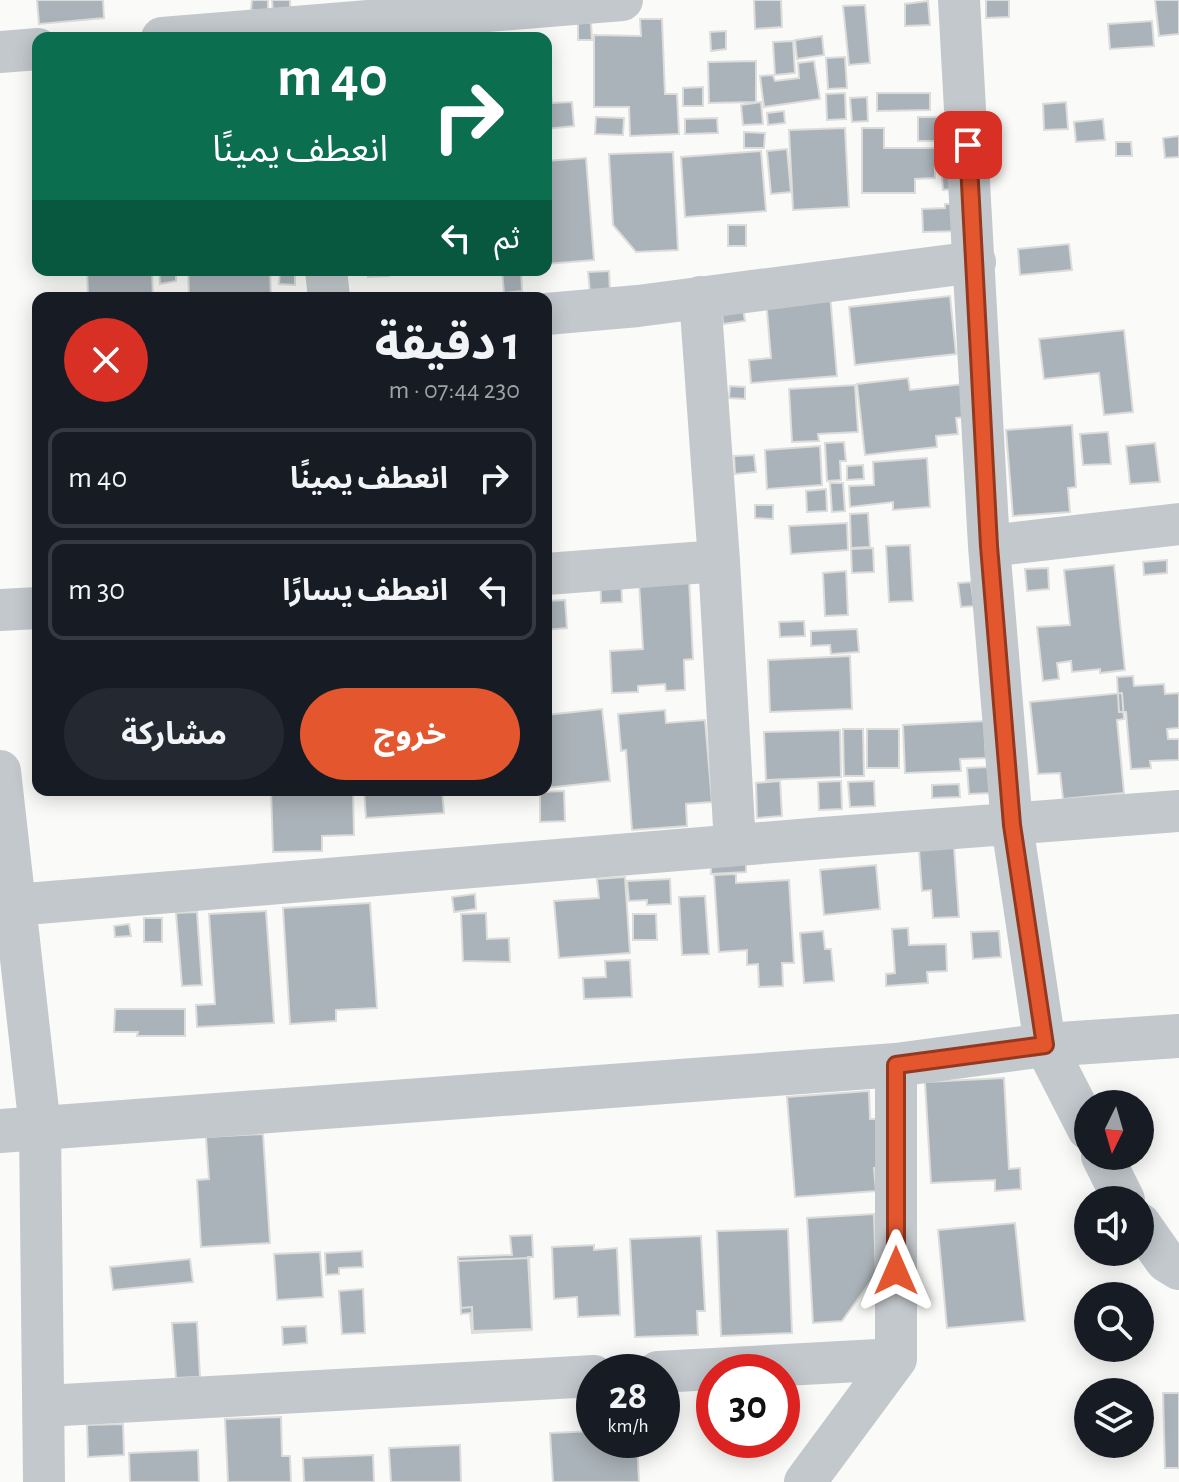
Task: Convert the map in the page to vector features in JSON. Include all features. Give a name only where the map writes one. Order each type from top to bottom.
[{"type":"street","points":[[303,32],[622,0]]},
{"type":"street","points":[[959,0],[989,546],[1012,825],[1045,1045],[1074,1102]]},
{"type":"street","points":[[0,52],[32,49]]},
{"type":"street","points":[[552,313],[638,306],[975,262]]},
{"type":"street","points":[[700,297],[735,845]]},
{"type":"street","points":[[989,546],[1179,524]]},
{"type":"street","points":[[552,574],[719,561]]},
{"type":"street","points":[[0,610],[32,608]]},
{"type":"street","points":[[0,771],[14,905],[20,1130],[44,1406],[44,1482]]},
{"type":"street","points":[[14,905],[1179,811]]},
{"type":"street","points":[[20,1130],[896,1065],[1045,1045],[1179,1036]]},
{"type":"street","points":[[805,1482],[896,1359],[896,1065]]},
{"type":"street","points":[[1154,1244],[1166,1261],[1179,1269]]},
{"type":"street","points":[[680,1371],[896,1359]]},
{"type":"street","points":[[44,1406],[576,1377]]},
{"type":"building","points":[[37,0],[103,0],[104,18],[39,24]]},
{"type":"building","points":[[252,0],[268,0],[268,11],[251,10]]},
{"type":"building","points":[[272,0],[290,0],[290,9],[273,11]]},
{"type":"building","points":[[754,0],[781,0],[782,27],[755,29]]},
{"type":"building","points":[[986,0],[1009,0],[1009,17],[986,18]]},
{"type":"building","points":[[1155,0],[1179,0],[1179,34],[1159,36]]},
{"type":"building","points":[[928,1],[930,25],[905,26],[905,4]]},
{"type":"building","points":[[865,5],[870,63],[849,65],[843,6]]},
{"type":"building","points":[[640,19],[662,19],[665,94],[677,94],[679,134],[630,136],[629,107],[594,107],[594,35],[641,36]]},
{"type":"building","points":[[1152,21],[1154,46],[1110,49],[1108,24]]},
{"type":"building","points":[[578,23],[591,23],[592,40],[578,40]]},
{"type":"building","points":[[726,31],[726,49],[711,51],[710,32]]},
{"type":"building","points":[[822,36],[824,55],[797,59],[795,40]]},
{"type":"building","points":[[793,41],[795,73],[775,75],[773,42]]},
{"type":"building","points":[[845,57],[847,88],[828,89],[826,58]]},
{"type":"building","points":[[756,61],[756,102],[709,103],[708,62]]},
{"type":"building","points":[[814,61],[820,99],[764,107],[760,76],[773,75],[775,81],[799,78],[798,63]]},
{"type":"building","points":[[703,87],[703,106],[683,106],[683,88]]},
{"type":"building","points":[[845,93],[846,119],[827,120],[826,94]]},
{"type":"building","points":[[877,93],[930,93],[930,110],[877,111]]},
{"type":"building","points":[[867,97],[868,121],[852,122],[850,98]]},
{"type":"building","points":[[572,102],[574,126],[552,128],[552,103]]},
{"type":"building","points":[[761,102],[763,124],[743,125],[741,105]]},
{"type":"building","points":[[1066,102],[1068,129],[1044,130],[1043,104]]},
{"type":"building","points":[[784,111],[785,123],[768,125],[767,113]]},
{"type":"building","points":[[596,117],[624,118],[623,135],[595,134]]},
{"type":"building","points":[[918,117],[953,117],[952,141],[918,141]]},
{"type":"building","points":[[717,118],[718,133],[685,134],[685,119]]},
{"type":"building","points":[[1103,119],[1105,140],[1076,142],[1074,122]]},
{"type":"building","points":[[845,128],[849,207],[793,210],[789,130]]},
{"type":"building","points":[[862,128],[884,128],[884,148],[935,148],[935,178],[915,179],[915,193],[862,193]]},
{"type":"building","points":[[744,132],[765,133],[764,148],[744,148]]},
{"type":"building","points":[[1179,136],[1179,157],[1165,158],[1163,138]]},
{"type":"building","points":[[1116,142],[1131,142],[1132,156],[1116,156]]},
{"type":"building","points":[[787,149],[791,192],[771,194],[767,151]]},
{"type":"building","points":[[761,151],[766,211],[685,217],[681,157]]},
{"type":"building","points":[[673,152],[678,250],[636,252],[613,225],[609,154]]},
{"type":"building","points":[[586,158],[594,260],[552,264],[552,161]]},
{"type":"building","points":[[960,165],[962,188],[943,190],[941,166]]},
{"type":"building","points":[[945,204],[964,204],[965,231],[923,232],[922,209],[945,208]]},
{"type":"building","points":[[728,225],[746,225],[746,246],[728,246]]},
{"type":"building","points":[[1069,244],[1072,270],[1020,275],[1018,249]]},
{"type":"building","points":[[609,271],[610,291],[590,292],[588,272]]},
{"type":"building","points":[[87,276],[152,276],[153,292],[88,292]]},
{"type":"building","points":[[159,276],[176,276],[176,281],[160,284]]},
{"type":"building","points":[[188,276],[270,276],[271,292],[189,292]]},
{"type":"building","points":[[280,276],[295,276],[295,285],[279,284]]},
{"type":"building","points":[[503,276],[521,276],[522,291],[504,292]]},
{"type":"building","points":[[830,294],[837,376],[751,383],[749,360],[771,358],[766,299]]},
{"type":"building","points":[[950,296],[956,354],[855,365],[849,307]]},
{"type":"building","points":[[742,302],[745,321],[723,324],[721,303]]},
{"type":"building","points":[[1124,330],[1133,412],[1104,415],[1099,373],[1044,379],[1039,339]]},
{"type":"building","points":[[908,378],[910,390],[964,384],[968,417],[956,418],[958,434],[936,436],[937,447],[865,455],[857,384]]},
{"type":"building","points":[[855,385],[858,432],[818,434],[819,441],[792,442],[789,389]]},
{"type":"building","points":[[730,386],[745,387],[745,399],[729,398]]},
{"type":"building","points":[[1072,425],[1076,487],[1068,488],[1070,512],[1013,516],[1006,430]]},
{"type":"building","points":[[1108,432],[1111,464],[1083,465],[1080,434]]},
{"type":"building","points":[[844,442],[846,461],[840,461],[841,480],[827,481],[825,443]]},
{"type":"building","points":[[1155,443],[1160,482],[1130,484],[1126,446]]},
{"type":"building","points":[[820,446],[822,485],[767,489],[765,450]]},
{"type":"building","points":[[754,455],[756,472],[735,474],[734,456]]},
{"type":"building","points":[[927,458],[930,507],[893,510],[893,502],[850,507],[849,486],[874,485],[873,462]]},
{"type":"building","points":[[863,465],[864,479],[847,480],[847,466]]},
{"type":"building","points":[[830,483],[843,483],[845,511],[832,512]]},
{"type":"building","points":[[826,489],[827,511],[807,512],[806,491]]},
{"type":"building","points":[[755,505],[773,505],[773,519],[755,518]]},
{"type":"building","points":[[868,513],[870,547],[851,548],[850,514]]},
{"type":"building","points":[[847,523],[848,550],[791,554],[789,526]]},
{"type":"building","points":[[910,545],[913,601],[889,602],[886,546]]},
{"type":"building","points":[[873,548],[874,572],[852,573],[851,549]]},
{"type":"building","points":[[1167,560],[1167,573],[1144,575],[1143,562]]},
{"type":"building","points":[[1114,565],[1125,670],[1072,672],[1071,661],[1057,663],[1059,679],[1043,681],[1037,627],[1070,625],[1064,570]]},
{"type":"building","points":[[1048,568],[1049,589],[1027,591],[1025,569]]},
{"type":"building","points":[[621,570],[622,602],[601,603],[600,571]]},
{"type":"building","points":[[846,571],[848,615],[825,616],[823,573]]},
{"type":"building","points":[[689,579],[693,659],[684,660],[685,690],[666,691],[665,684],[638,686],[638,692],[612,693],[610,651],[643,649],[639,582]]},
{"type":"building","points":[[971,582],[974,606],[961,607],[958,583]]},
{"type":"building","points":[[565,600],[567,628],[552,629],[552,601]]},
{"type":"building","points":[[804,621],[805,636],[780,637],[779,622]]},
{"type":"building","points":[[857,629],[859,652],[831,654],[830,645],[811,646],[811,631]]},
{"type":"building","points":[[850,656],[852,709],[770,712],[768,660]]},
{"type":"building","points":[[1133,676],[1134,686],[1164,684],[1165,694],[1179,693],[1179,728],[1167,729],[1168,739],[1179,739],[1179,760],[1150,761],[1151,768],[1131,769],[1126,712],[1119,712],[1117,677]]},
{"type":"building","points":[[1122,693],[1124,719],[1117,720],[1124,793],[1063,799],[1060,773],[1038,774],[1030,702]]},
{"type":"building","points":[[602,709],[610,781],[552,787],[552,714]]},
{"type":"building","points":[[665,710],[666,723],[705,720],[712,802],[686,804],[687,826],[632,830],[626,750],[621,751],[618,714]]},
{"type":"building","points":[[984,721],[986,758],[960,759],[961,771],[905,773],[903,725]]},
{"type":"building","points":[[843,729],[863,729],[864,776],[844,776]]},
{"type":"building","points":[[867,729],[899,729],[899,768],[867,768]]},
{"type":"building","points":[[840,730],[841,777],[766,780],[764,732]]},
{"type":"building","points":[[991,767],[992,793],[969,794],[967,768]]},
{"type":"building","points":[[780,781],[782,816],[757,818],[756,783]]},
{"type":"building","points":[[841,781],[842,809],[819,810],[818,782]]},
{"type":"building","points":[[874,781],[875,806],[850,807],[848,782]]},
{"type":"building","points":[[959,784],[960,797],[932,798],[932,785]]},
{"type":"building","points":[[564,791],[565,821],[540,822],[540,796],[552,796],[552,792]]},
{"type":"building","points":[[271,796],[353,796],[354,835],[322,836],[322,851],[273,852]]},
{"type":"building","points":[[364,796],[443,796],[444,813],[366,818]]},
{"type":"building","points":[[954,847],[959,917],[933,918],[931,890],[922,891],[919,850]]},
{"type":"building","points":[[746,859],[746,872],[711,874],[711,860]]},
{"type":"building","points":[[876,865],[880,909],[824,915],[820,870]]},
{"type":"building","points":[[736,874],[736,883],[789,880],[794,963],[782,963],[783,986],[759,987],[758,964],[747,965],[747,950],[719,952],[714,875]]},
{"type":"building","points":[[625,877],[630,953],[559,958],[554,901],[599,898],[597,879]]},
{"type":"building","points":[[670,879],[671,904],[647,905],[647,900],[629,901],[627,881]]},
{"type":"building","points":[[475,894],[476,909],[454,912],[452,897]]},
{"type":"building","points":[[705,896],[709,954],[682,955],[679,897]]},
{"type":"building","points":[[370,903],[377,1008],[336,1010],[336,1021],[290,1024],[283,908]]},
{"type":"building","points":[[266,911],[274,1023],[197,1027],[196,1005],[215,1004],[209,914]]},
{"type":"building","points":[[197,912],[202,985],[182,986],[176,913]]},
{"type":"building","points":[[486,913],[487,939],[509,938],[510,962],[463,961],[461,914]]},
{"type":"building","points":[[633,914],[656,914],[657,940],[633,940]]},
{"type":"building","points":[[144,918],[162,918],[162,942],[144,942]]},
{"type":"building","points":[[129,924],[131,936],[115,937],[114,926]]},
{"type":"building","points":[[908,928],[909,945],[946,944],[947,971],[927,972],[928,983],[886,986],[886,974],[895,973],[892,929]]},
{"type":"building","points":[[823,931],[825,949],[831,949],[834,981],[804,983],[800,933]]},
{"type":"building","points":[[999,931],[1001,957],[973,959],[971,932]]},
{"type":"building","points":[[630,960],[632,997],[584,999],[583,978],[606,977],[605,961]]},
{"type":"building","points":[[115,1009],[185,1009],[185,1036],[137,1036],[138,1032],[114,1032]]},
{"type":"building","points":[[1004,1078],[1009,1169],[1020,1168],[1021,1189],[995,1191],[995,1180],[931,1183],[925,1082]]},
{"type":"building","points":[[869,1091],[870,1119],[877,1119],[881,1168],[874,1168],[876,1191],[795,1197],[787,1097]]},
{"type":"building","points":[[263,1134],[270,1243],[201,1247],[197,1180],[209,1179],[206,1137]]},
{"type":"building","points":[[874,1214],[876,1274],[842,1321],[813,1323],[807,1218]]},
{"type":"building","points":[[1015,1223],[1025,1321],[947,1328],[938,1230]]},
{"type":"building","points":[[788,1229],[792,1333],[721,1336],[717,1231]]},
{"type":"building","points":[[532,1235],[533,1257],[528,1257],[532,1330],[472,1333],[470,1313],[461,1314],[458,1257],[512,1255],[510,1236]]},
{"type":"building","points":[[701,1236],[705,1311],[697,1311],[698,1335],[635,1337],[630,1239]]},
{"type":"building","points":[[594,1245],[594,1250],[617,1248],[620,1315],[578,1317],[577,1297],[554,1299],[552,1247]]},
{"type":"building","points":[[362,1251],[363,1267],[339,1268],[339,1274],[326,1275],[325,1253]]},
{"type":"building","points":[[320,1252],[323,1297],[277,1300],[274,1254]]},
{"type":"building","points":[[529,1258],[532,1329],[473,1331],[472,1307],[461,1308],[458,1261]]},
{"type":"building","points":[[190,1259],[193,1282],[113,1290],[110,1267]]},
{"type":"building","points":[[363,1289],[365,1333],[342,1334],[339,1291]]},
{"type":"building","points":[[197,1322],[200,1377],[176,1378],[172,1323]]},
{"type":"building","points":[[306,1326],[307,1343],[283,1345],[282,1327]]},
{"type":"building","points":[[1163,1393],[1179,1393],[1179,1468],[1165,1468]]},
{"type":"building","points":[[281,1417],[282,1456],[290,1456],[291,1482],[228,1482],[225,1419]]},
{"type":"building","points":[[123,1424],[124,1455],[88,1457],[87,1425]]},
{"type":"building","points":[[576,1432],[576,1458],[638,1458],[639,1482],[553,1482],[550,1433]]},
{"type":"building","points":[[460,1445],[461,1482],[391,1482],[389,1448]]},
{"type":"building","points":[[198,1450],[199,1482],[130,1482],[129,1453]]},
{"type":"building","points":[[373,1455],[374,1482],[304,1482],[303,1458]]},
{"type":"route","points":[[896,1271],[896,1065],[1045,1045],[1012,825],[989,546],[968,145]]}]
